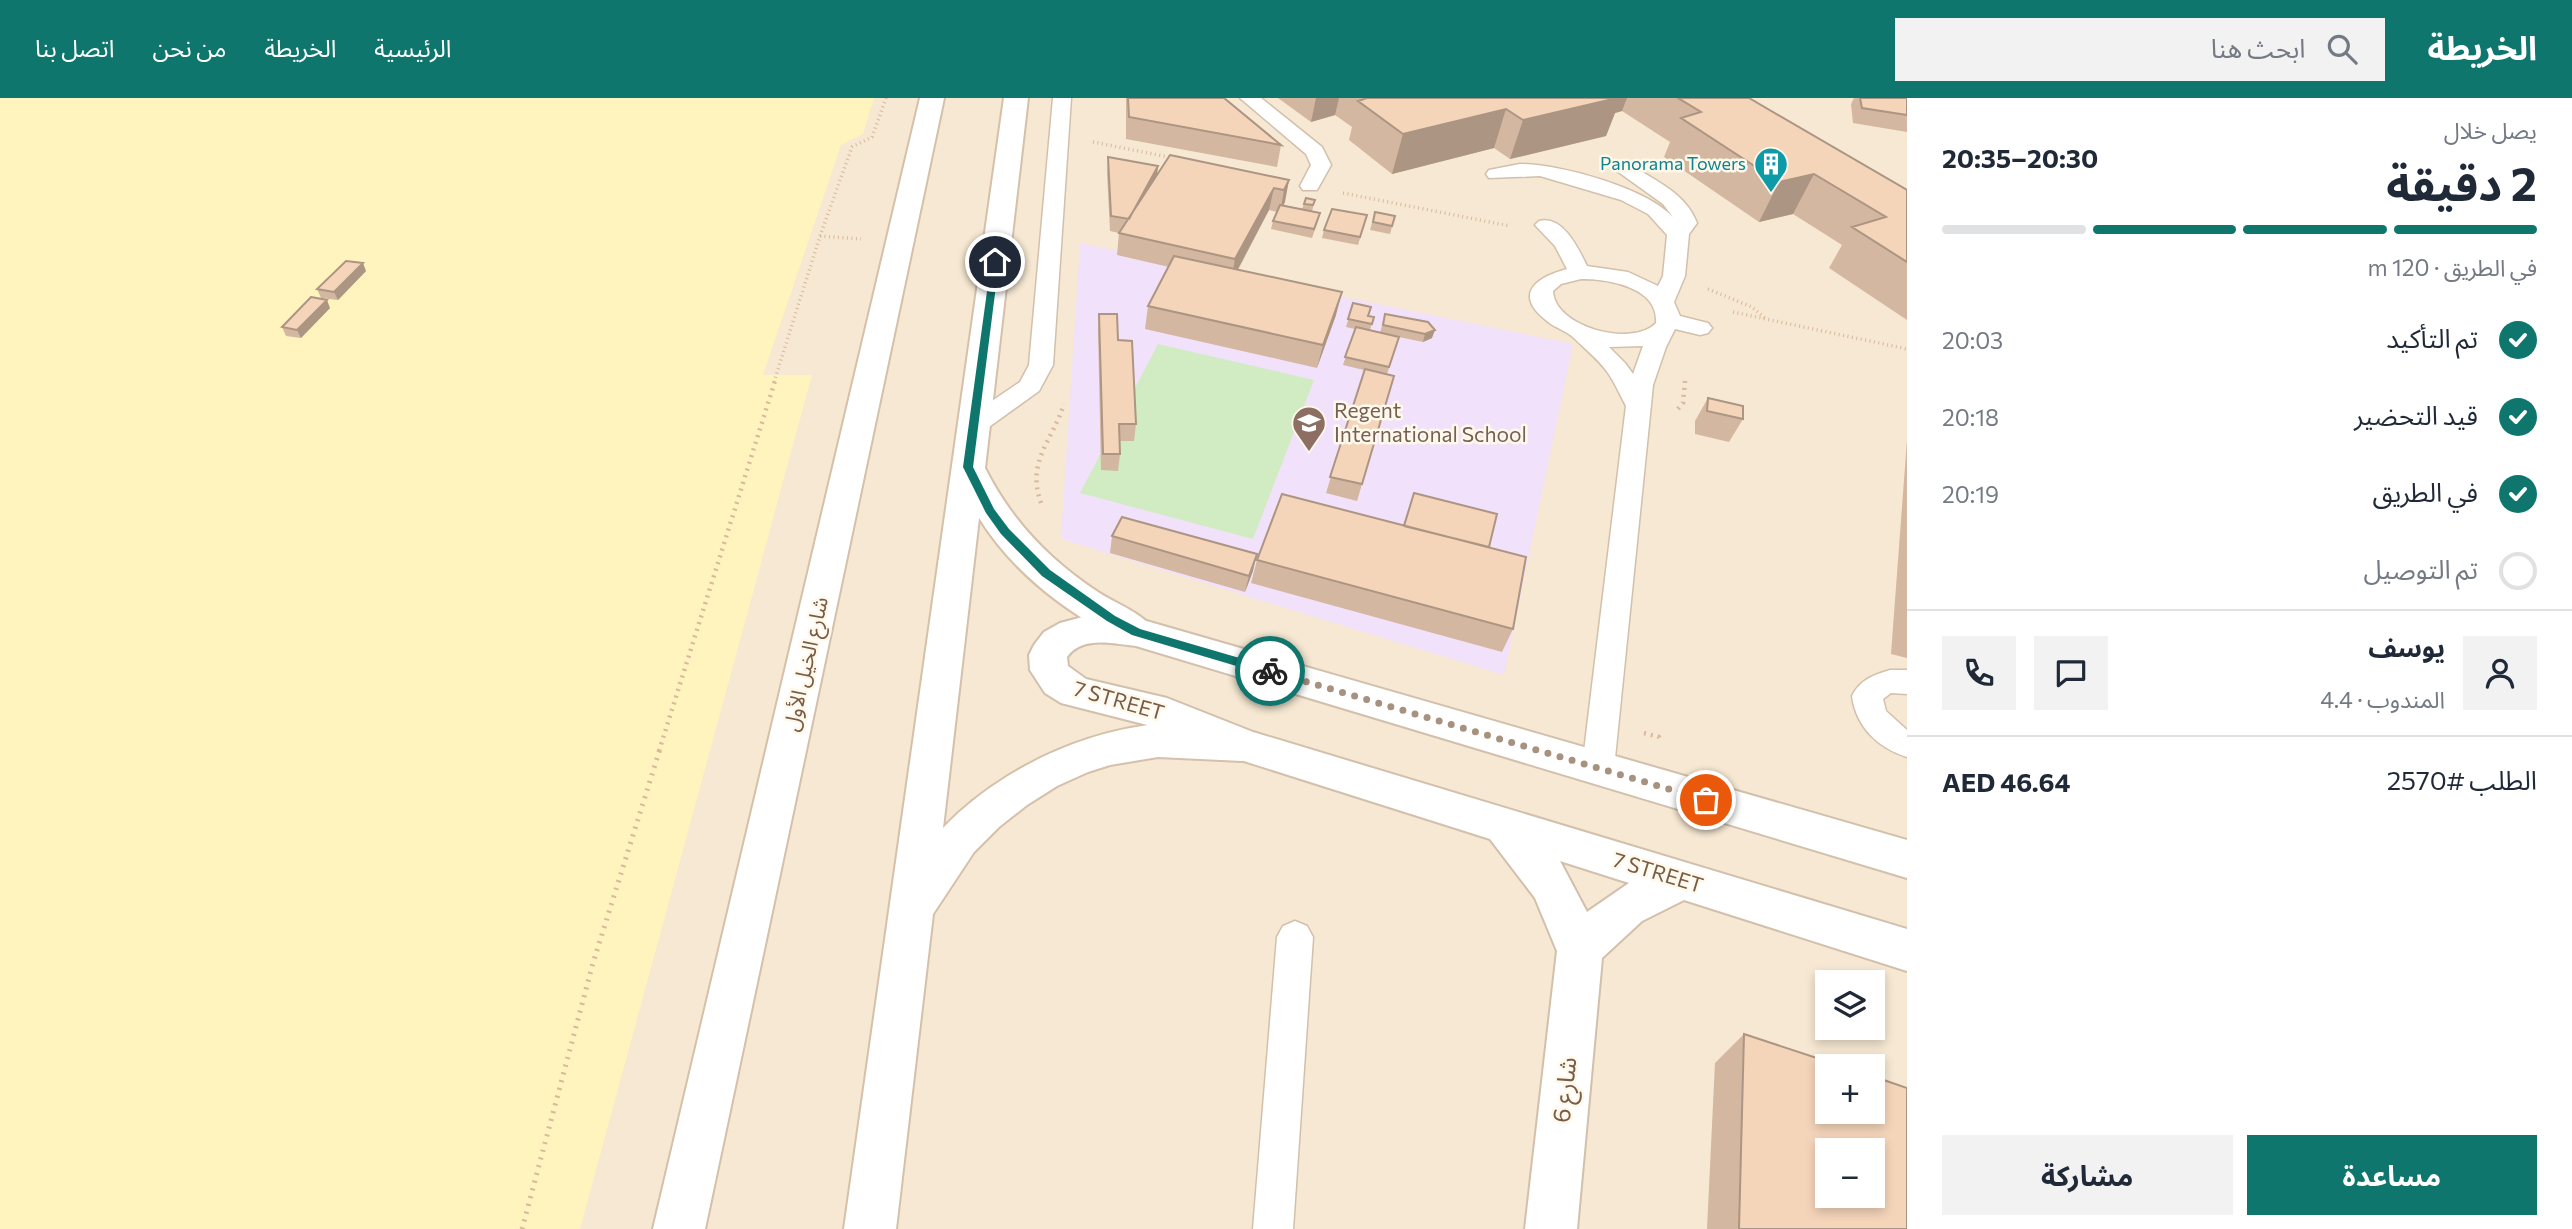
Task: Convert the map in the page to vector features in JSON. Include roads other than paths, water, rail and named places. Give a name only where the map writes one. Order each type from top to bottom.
[{"type":"main road","name":"شارع الخيل الأول","points":[[679,1229],[932,98]]},
{"type":"main road","points":[[870,1229],[1016,98]]},
{"type":"main road","points":[[968,467],[989,510],[1024,553],[1065,589],[1136,632]]},
{"type":"main road","name":"7 STREET","points":[[1907,859],[1136,632],[1094,628],[1073,633],[1057,642],[1048,654],[1049,670],[1059,682],[1075,692],[1167,714],[1242,745],[1907,950]]},
{"type":"main road","points":[[910,917],[930,877],[956,841],[987,810],[1022,784],[1061,764],[1103,750],[1147,742],[1192,740],[1242,745]]},
{"type":"main road","name":"شارع 6","points":[[1505,827],[1531,853],[1552,884],[1568,916],[1580,951],[1551,1229]]},
{"type":"main road","points":[[1580,951],[1600,926],[1625,906],[1652,891],[1684,881]]},
{"type":"lane","points":[[974,426],[1030,386],[1037,376],[1043,354],[1062,98]]},
{"type":"lane","points":[[1249,98],[1315,151],[1321,165],[1310,186]]},
{"type":"lane","points":[[1496,174],[1541,170],[1628,196],[1655,210],[1678,234]]},
{"type":"lane","points":[[1598,768],[1638,405],[1646,365],[1677,322],[1674,276],[1678,234],[1686,223],[1679,209],[1627,172]]},
{"type":"lane","points":[[1546,225],[1564,243],[1580,272]]},
{"type":"lane","points":[[1598,272],[1634,281],[1677,322],[1651,339],[1606,341],[1564,326],[1549,314],[1542,302],[1542,291],[1549,281],[1562,275],[1598,272]]},
{"type":"lane","points":[[1583,335],[1617,368],[1638,405]]},
{"type":"lane","points":[[1907,682],[1885,681],[1874,687],[1867,696],[1868,707],[1874,720],[1887,733],[1907,745]]},
{"type":"lane","points":[[1273,1229],[1295,937]]},
{"type":"place","name":"Panorama Towers","points":[[1771,194]]},
{"type":"place","name":"Regent International School","points":[[1309,453]]}]
